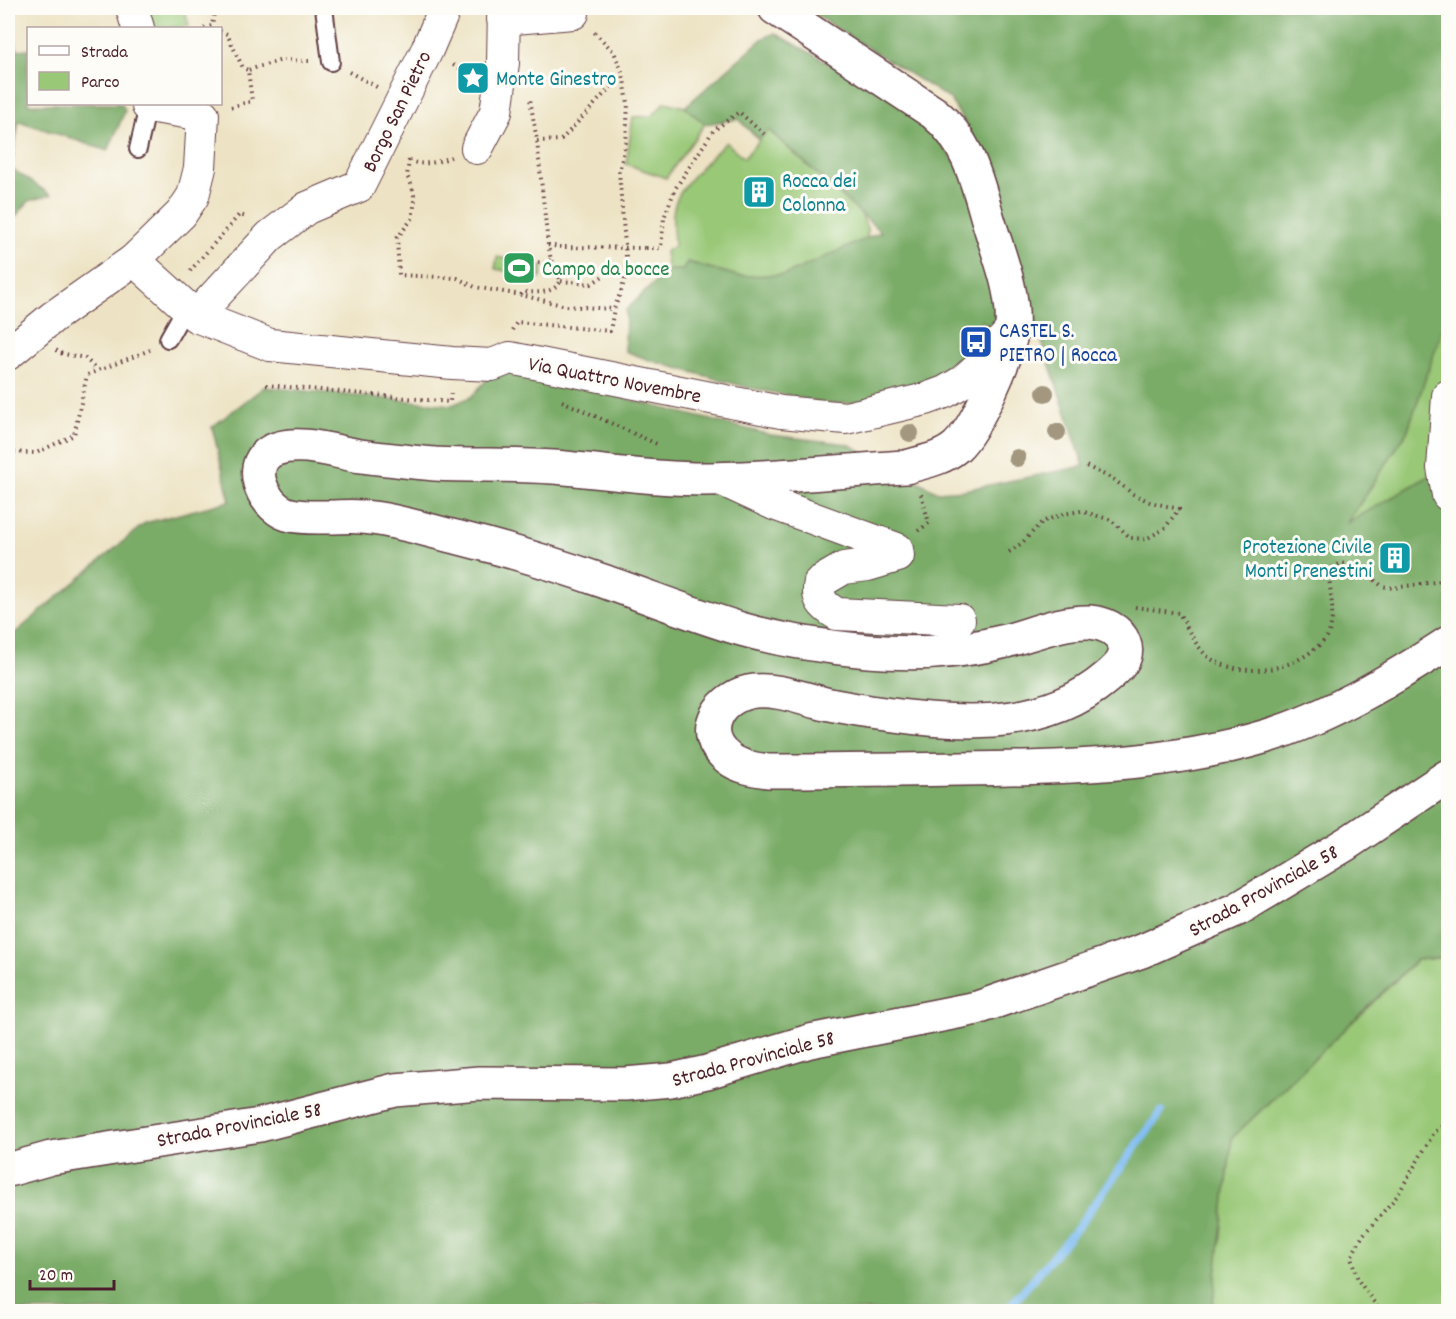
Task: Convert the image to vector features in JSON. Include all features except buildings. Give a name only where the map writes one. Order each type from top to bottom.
[{"type":"street","points":[[132,8],[138,27]]},
{"type":"street","name":"Borgo San Pietro","points":[[184,306],[307,208],[358,186],[427,50],[445,8]]},
{"type":"street","points":[[775,8],[925,105],[951,129],[964,148],[974,172],[1005,276],[1012,329],[998,373],[981,409],[957,446],[922,464],[906,467],[720,479],[648,477],[515,465],[438,464],[360,456],[309,447],[283,446],[266,454],[258,468],[261,489],[270,505],[285,513],[298,516],[372,519],[492,546],[585,575],[753,633],[861,650],[929,653],[962,651],[1068,624],[1086,622],[1108,626],[1120,636],[1125,644],[1124,661],[1094,688],[1076,700],[1025,717],[989,721],[939,720],[849,709],[772,691],[753,691],[737,695],[726,703],[714,719],[712,731],[716,742],[722,752],[734,762],[768,771],[1038,768],[1144,761],[1179,756],[1244,742],[1288,729],[1358,696],[1449,643]]},
{"type":"street","points":[[477,148],[496,112],[500,91],[503,13],[573,10]]},
{"type":"street","points":[[8,354],[134,260],[181,214],[193,196],[211,113],[148,105]]},
{"type":"street","points":[[134,260],[184,306]]},
{"type":"street","name":"Via Quattro Novembre","points":[[184,306],[270,345],[452,363],[492,365],[510,358],[780,412],[846,418],[926,399],[945,392],[984,362],[1012,329]]},
{"type":"street","points":[[1449,396],[1443,468],[1449,495]]},
{"type":"street","points":[[720,479],[774,504],[897,549],[898,556],[890,560],[844,568],[820,582],[818,591],[824,607],[837,614],[959,620]]},
{"type":"street","name":"Strada Provinciale 58","points":[[8,1170],[51,1158],[260,1125],[395,1090],[463,1084],[649,1083],[682,1078],[810,1041],[977,1008],[1142,951],[1238,909],[1346,844],[1449,776]]},
{"type":"lane","points":[[324,8],[331,62]]},
{"type":"lane","points":[[138,149],[148,105]]},
{"type":"lane","points":[[164,343],[184,306]]},
{"type":"path","points":[[214,27],[215,8]]},
{"type":"path","points":[[492,365],[517,322],[610,331],[614,309],[627,268],[619,172],[626,142],[628,103],[623,74],[614,52],[573,10]]},
{"type":"path","points":[[222,32],[226,34],[243,68],[248,70],[282,60],[331,62],[401,101]]},
{"type":"path","points":[[427,50],[500,91]]},
{"type":"path","points":[[211,113],[252,101],[248,70]]},
{"type":"path","points":[[561,280],[551,260],[548,245],[537,141],[561,140],[623,74]]},
{"type":"path","points":[[548,245],[662,248],[664,218],[675,189],[713,131],[740,112],[764,134]]},
{"type":"path","points":[[409,160],[407,176],[415,200],[412,219],[398,238],[399,275],[457,278],[475,287],[566,306],[614,309]]},
{"type":"path","points":[[184,306],[239,215]]},
{"type":"path","points":[[526,261],[551,260]]},
{"type":"path","points":[[561,280],[591,284],[618,266]]},
{"type":"path","points":[[542,274],[557,271]]},
{"type":"path","points":[[521,295],[523,292],[544,292],[557,286],[561,280]]},
{"type":"path","points":[[36,331],[59,353],[85,358],[97,370]]},
{"type":"path","points":[[8,452],[36,453],[74,435],[87,375],[164,343]]},
{"type":"path","points":[[266,385],[450,402],[452,363]]},
{"type":"path","points":[[562,401],[670,450]]},
{"type":"path","points":[[1009,552],[1022,543],[1042,522],[1063,514],[1081,511],[1111,520],[1131,538],[1146,539],[1164,529],[1179,509],[1150,502],[1133,494],[1113,479],[1084,465]]},
{"type":"path","points":[[897,549],[929,523],[922,494],[911,494]]},
{"type":"path","points":[[1179,613],[1198,644],[1210,658],[1239,669],[1261,670],[1285,667],[1304,657],[1328,636],[1332,621],[1329,575],[1331,568],[1336,564],[1349,564],[1371,576],[1382,586],[1394,588],[1449,580]]},
{"type":"path","points":[[1381,1311],[1358,1280],[1351,1257],[1363,1235],[1397,1196],[1434,1133],[1449,1121]]},
{"type":"green space","points":[[8,8],[17,50],[27,49],[27,105],[122,105],[125,111],[108,151],[19,121],[11,168],[51,195],[29,201],[8,225]]},
{"type":"green space","points":[[145,8],[184,8],[189,26],[152,27]]},
{"type":"green space","points":[[804,8],[1448,8],[1448,318],[1407,432],[1347,523],[1443,468],[1448,495],[1448,957],[1416,960],[1232,1138],[1213,1301],[1220,1311],[8,1311],[8,639],[145,523],[230,501],[212,427],[264,387],[452,405],[471,397],[492,374],[515,371],[771,435],[848,444],[938,492],[964,490],[1084,466],[971,133],[950,99]]},
{"type":"green space","points":[[775,33],[917,112],[961,169],[982,232],[996,333],[982,321],[956,351],[970,363],[949,373],[863,402],[829,404],[746,387],[652,361],[625,351],[626,310],[668,270],[683,270],[687,262],[738,276],[785,275],[881,232],[769,130],[758,139],[738,119],[705,124],[685,107],[762,39]]},
{"type":"green space","points":[[665,102],[685,107],[705,124],[666,178],[626,164],[633,117],[652,116]]},
{"type":"green space","name":"Rocca dei Colonna","points":[[768,130],[862,215],[868,231],[866,239],[785,275],[738,276],[688,262],[684,270],[668,270],[665,252],[674,246],[673,213],[682,191],[726,142],[744,158]]},
{"type":"green space","name":"Campo da bocce","points":[[497,257],[543,267],[541,278],[495,269]]},
{"type":"green space","points":[[1448,318],[1448,495],[1346,525],[1407,432]]},
{"type":"green space","points":[[1448,957],[1448,1311],[1220,1312],[1213,1301],[1232,1138],[1417,960]]},
{"type":"waterway","points":[[1005,1312],[1077,1228],[1161,1112]]},
{"type":"place","name":"Monte Ginestro","points":[[473,78]]},
{"type":"place","name":"Rocca dei Colonna","points":[[759,192]]},
{"type":"place","name":"Campo da bocce","points":[[519,268]]},
{"type":"place","name":"CASTEL S. PIETRO | Rocca","points":[[976,342]]},
{"type":"place","name":"Protezione Civile Monti Prenestini","points":[[1395,558]]}]
